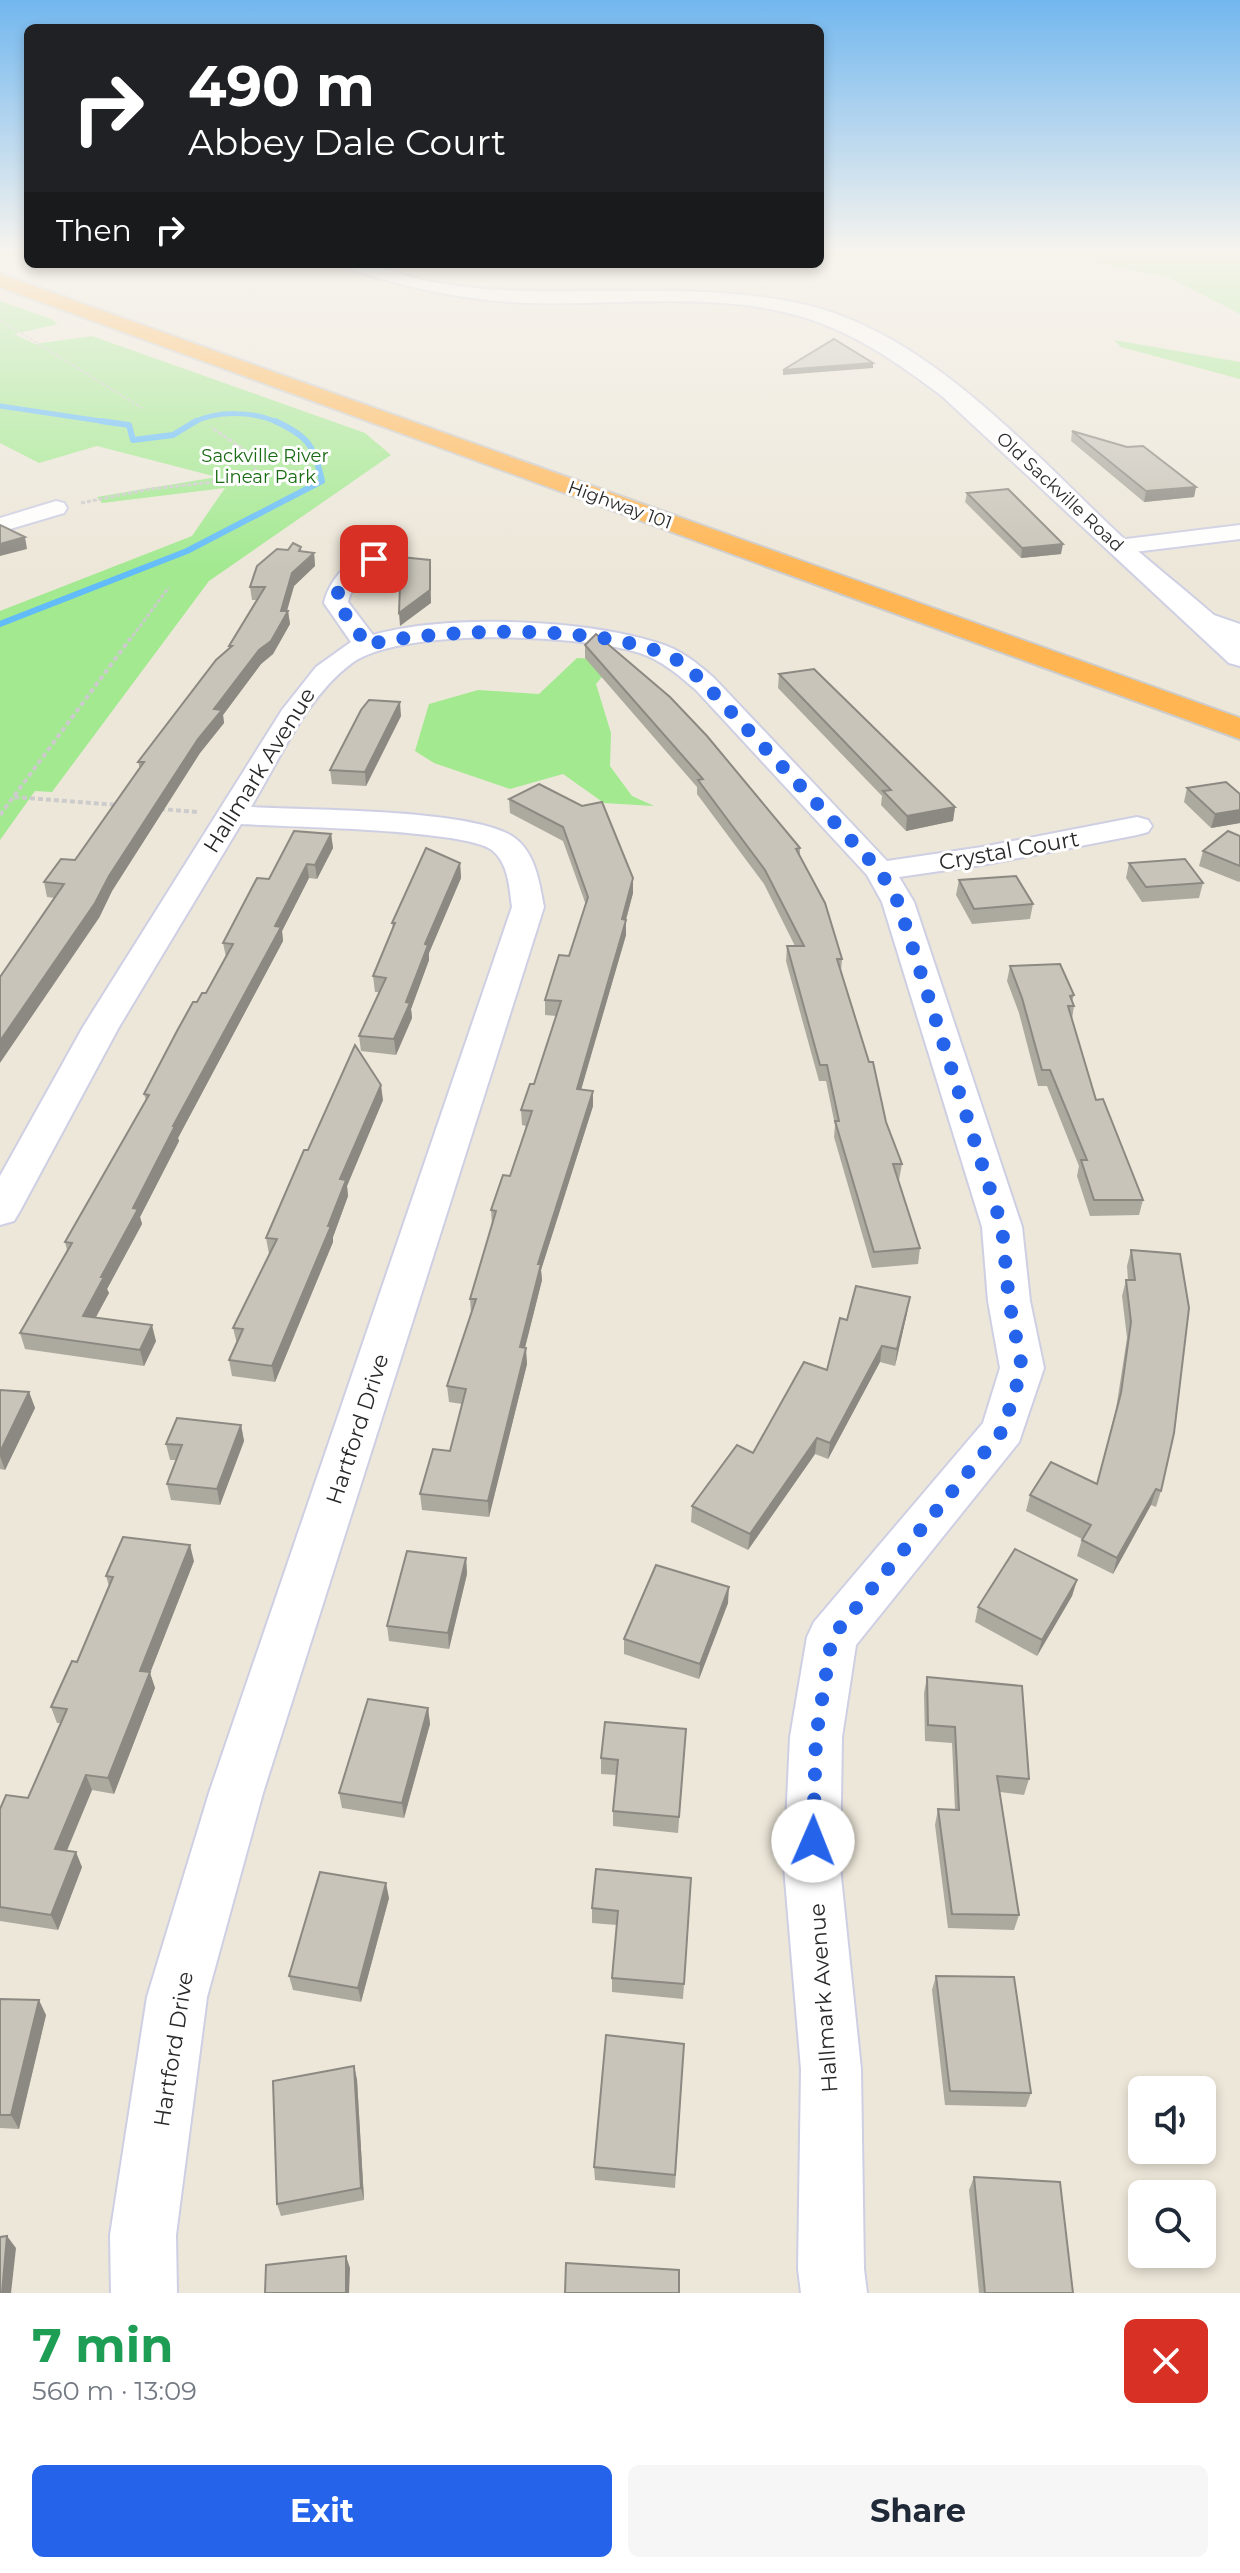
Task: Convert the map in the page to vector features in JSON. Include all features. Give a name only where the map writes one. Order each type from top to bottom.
[{"type":"highway","name":"Highway 101","points":[[213,357],[1240,729]]},
{"type":"highway","name":"Highway 101","points":[[239,357],[1240,712]]},
{"type":"street","name":"Old Sackville Road","points":[[902,357],[951,389],[1118,547],[1205,619],[1240,657]]},
{"type":"street","points":[[0,525],[56,508]]},
{"type":"street","points":[[1118,547],[1240,532]]},
{"type":"street","points":[[365,645],[356,627],[336,603],[337,591],[344,578],[393,545]]},
{"type":"street","points":[[1205,619],[1240,633]]},
{"type":"street","name":"Hallmark Avenue","points":[[0,1211],[101,1027],[316,679],[365,645],[436,634],[559,633],[611,638],[649,648],[679,661],[705,684],[880,871],[898,902],[1002,1227],[1009,1301],[1022,1368],[1003,1430],[832,1637],[816,1737],[812,1867],[831,2069],[831,2269],[834,2293]]},
{"type":"street","name":"Hartford Drive","points":[[144,2293],[143,2235],[177,1997],[236,1793],[528,907],[521,866],[502,843],[458,828],[231,815]]},
{"type":"street","name":"Crystal Court","points":[[880,871],[997,854],[1137,826]]},
{"type":"path","points":[[60,357],[142,408]]},
{"type":"path","points":[[56,508],[150,489],[250,478],[256,473],[253,456],[211,427]]},
{"type":"path","points":[[0,815],[169,587]]},
{"type":"path","points":[[14,797],[122,805]]},
{"type":"path","points":[[153,808],[231,815]]},
{"type":"green space","name":"Sackville River Linear Park","points":[[0,357],[151,357],[365,433],[391,455],[209,581],[52,792],[35,791],[0,840],[0,611],[192,536],[225,488],[102,503],[97,497],[217,477],[97,446],[39,463],[0,443]]},
{"type":"green space","points":[[1158,357],[1211,357],[1240,362],[1240,379]]},
{"type":"green space","points":[[577,658],[616,660],[596,684],[611,733],[610,766],[632,796],[654,806],[604,803],[563,774],[510,789],[434,763],[415,751],[429,704],[478,690],[539,694]]},
{"type":"building","points":[[804,357],[863,357],[873,363],[783,370]]},
{"type":"building","points":[[1072,431],[1127,447],[1143,446],[1196,487],[1146,491]]},
{"type":"building","points":[[1008,489],[1063,544],[1022,548],[967,493]]},
{"type":"building","points":[[0,525],[25,537],[0,544]]},
{"type":"building","points":[[293,543],[301,547],[299,551],[314,553],[292,573],[281,611],[288,611],[271,641],[259,650],[214,709],[222,710],[198,739],[109,876],[95,903],[0,1041],[0,977],[64,884],[44,882],[61,859],[75,860],[144,762],[138,762],[216,660],[232,646],[229,646],[265,587],[250,587],[257,566],[277,549],[288,550]]},
{"type":"building","points":[[401,557],[430,560],[430,590],[399,613]]},
{"type":"building","points":[[596,634],[670,697],[707,736],[800,848],[796,849],[825,903],[842,959],[837,959],[869,1062],[873,1062],[886,1122],[902,1164],[893,1164],[920,1248],[874,1252],[835,1121],[839,1121],[827,1065],[820,1065],[787,946],[804,946],[765,870],[698,780],[703,779],[585,645]]},
{"type":"building","points":[[814,669],[955,807],[907,816],[883,791],[891,790],[779,674]]},
{"type":"building","points":[[369,700],[400,702],[365,772],[330,770],[361,710]]},
{"type":"building","points":[[1226,782],[1240,794],[1240,810],[1215,814],[1187,788]]},
{"type":"building","points":[[539,784],[582,806],[602,802],[633,878],[622,919],[626,920],[577,1089],[593,1091],[538,1264],[541,1264],[520,1347],[526,1348],[488,1501],[420,1494],[433,1449],[450,1451],[466,1389],[447,1386],[476,1299],[470,1299],[496,1211],[491,1210],[503,1175],[510,1176],[532,1111],[521,1110],[530,1084],[534,1084],[561,1001],[545,1000],[559,955],[569,956],[588,897],[563,827],[509,799]]},
{"type":"building","points":[[294,831],[331,834],[315,865],[307,864],[275,926],[281,927],[173,1126],[133,1208],[138,1209],[83,1316],[152,1325],[140,1350],[20,1333],[72,1243],[65,1242],[149,1095],[144,1094],[177,1031],[193,1002],[206,993],[233,944],[223,943],[257,878],[269,879]]},
{"type":"building","points":[[1228,831],[1240,836],[1240,866],[1203,851]]},
{"type":"building","points":[[426,848],[460,863],[425,944],[428,945],[406,1002],[410,1003],[394,1039],[359,1036],[386,978],[373,976],[395,923],[392,923]]},
{"type":"building","points":[[1185,859],[1203,883],[1146,887],[1129,863]]},
{"type":"building","points":[[1016,876],[1033,904],[974,909],[959,880]]},
{"type":"building","points":[[1060,964],[1074,995],[1070,996],[1074,1006],[1068,1006],[1096,1100],[1103,1099],[1143,1200],[1094,1200],[1081,1160],[1087,1160],[1050,1070],[1042,1070],[1010,966]]},
{"type":"building","points":[[355,1045],[381,1085],[340,1179],[346,1180],[328,1226],[331,1226],[272,1366],[229,1360],[243,1329],[233,1328],[277,1239],[266,1238]]},
{"type":"building","points":[[1131,1250],[1180,1254],[1189,1308],[1174,1433],[1161,1491],[1156,1489],[1117,1558],[1082,1540],[1091,1525],[1030,1495],[1051,1462],[1097,1484],[1121,1393],[1131,1322],[1126,1280],[1135,1280]]},
{"type":"building","points":[[856,1286],[910,1297],[897,1349],[882,1346],[830,1443],[817,1438],[750,1534],[692,1506],[737,1445],[753,1453],[804,1362],[827,1370],[840,1318],[847,1320]]},
{"type":"building","points":[[0,1390],[29,1392],[0,1452]]},
{"type":"building","points":[[177,1418],[241,1425],[217,1489],[167,1484],[182,1445],[166,1444]]},
{"type":"building","points":[[123,1537],[190,1545],[140,1671],[150,1672],[108,1778],[86,1775],[55,1849],[76,1852],[51,1915],[0,1907],[0,1809],[6,1795],[28,1798],[67,1709],[51,1707],[72,1661],[77,1662],[113,1577],[106,1576]]},
{"type":"building","points":[[1015,1549],[1077,1580],[1042,1640],[978,1607]]},
{"type":"building","points":[[407,1551],[466,1558],[448,1633],[387,1626]]},
{"type":"building","points":[[656,1565],[729,1587],[700,1664],[624,1639]]},
{"type":"building","points":[[927,1677],[1022,1686],[1029,1779],[997,1776],[1019,1915],[952,1914],[938,1809],[959,1810],[955,1727],[928,1725]]},
{"type":"building","points":[[368,1699],[428,1708],[402,1803],[339,1793]]},
{"type":"building","points":[[605,1722],[686,1729],[679,1817],[613,1811],[618,1760],[601,1758]]},
{"type":"building","points":[[596,1869],[691,1878],[684,1984],[612,1978],[618,1911],[592,1908]]},
{"type":"building","points":[[320,1872],[386,1883],[358,1988],[289,1976]]},
{"type":"building","points":[[936,1976],[1014,1977],[1031,2093],[950,2091]]},
{"type":"building","points":[[0,1999],[39,2000],[11,2115],[0,2115]]},
{"type":"building","points":[[606,2035],[684,2044],[675,2175],[594,2167]]},
{"type":"building","points":[[354,2066],[361,2188],[277,2204],[273,2081]]},
{"type":"building","points":[[974,2177],[1060,2182],[1073,2293],[985,2293]]},
{"type":"building","points":[[7,2236],[2,2293],[0,2293],[0,2237]]},
{"type":"building","points":[[346,2256],[346,2293],[265,2293],[266,2265]]},
{"type":"building","points":[[566,2263],[679,2270],[679,2293],[565,2293]]},
{"type":"waterway","points":[[0,406],[114,423]]},
{"type":"waterway","points":[[194,422],[213,416],[236,414],[258,416],[278,422]]},
{"type":"waterway","points":[[101,421],[129,425],[133,440],[173,435],[194,422]]},
{"type":"waterway","points":[[0,624],[187,551],[322,481],[308,443],[278,422]]},
{"type":"route","points":[[374,559],[344,578],[337,591],[336,603],[356,627],[365,645],[436,634],[559,633],[611,638],[649,648],[679,661],[705,684],[880,871],[898,902],[1002,1227],[1009,1301],[1022,1368],[1003,1430],[832,1637],[816,1737],[813,1841]]}]
